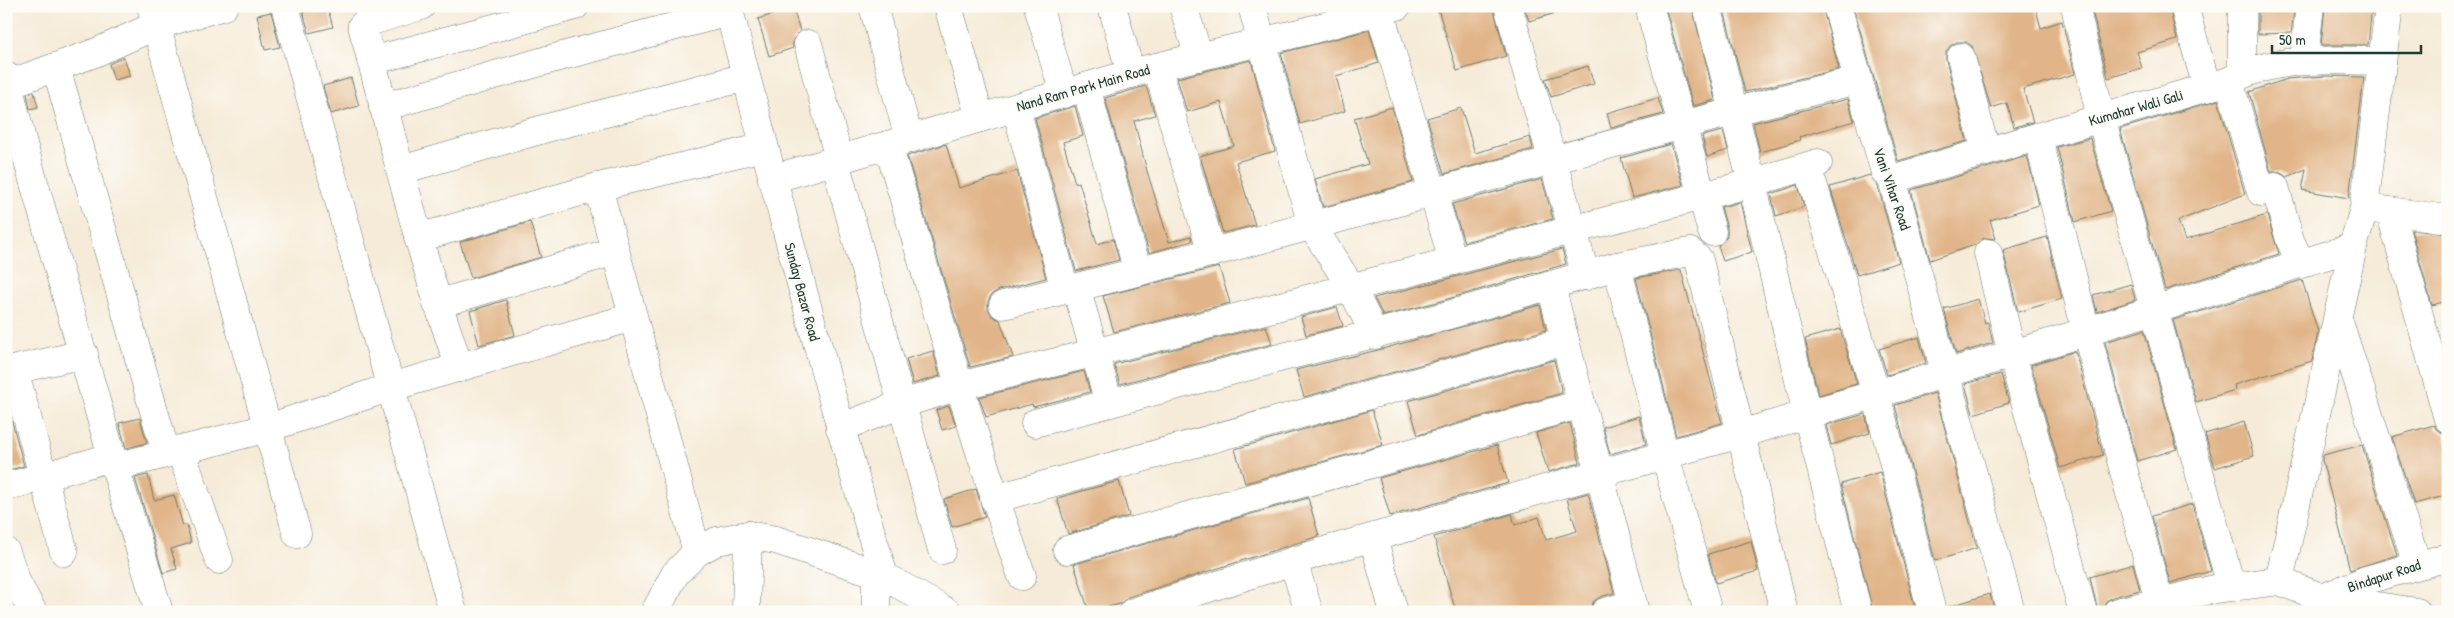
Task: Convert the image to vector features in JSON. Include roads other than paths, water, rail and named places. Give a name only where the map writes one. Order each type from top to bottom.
[{"type":"street","points":[[285,6],[453,612]]},
{"type":"street","points":[[421,6],[368,14],[362,26],[418,238],[437,304],[460,368]]},
{"type":"street","points":[[371,62],[576,6]]},
{"type":"street","points":[[873,6],[898,142],[959,386],[994,499],[1022,576]]},
{"type":"street","points":[[948,6],[980,118]]},
{"type":"street","points":[[1038,6],[1075,91],[1138,272]]},
{"type":"street","points":[[1112,6],[1131,74]]},
{"type":"street","points":[[1183,6],[1199,57]]},
{"type":"street","points":[[1252,6],[1312,226],[1351,287],[1375,335]]},
{"type":"street","points":[[1508,6],[1586,276]]},
{"type":"street","points":[[1649,6],[1712,232]]},
{"type":"street","points":[[1706,6],[1752,183],[1806,414],[1858,612]]},
{"type":"street","name":"Vani Vihar Road","points":[[1837,6],[1885,172],[1892,179],[2011,612]]},
{"type":"street","points":[[2075,6],[2100,118],[2231,586]]},
{"type":"street","points":[[2184,6],[2226,81],[2268,190],[2301,264]]},
{"type":"street","points":[[2226,81],[2242,6]]},
{"type":"street","points":[[2304,60],[2310,6]]},
{"type":"street","points":[[2389,6],[2382,61],[2377,209],[2448,419]]},
{"type":"street","points":[[159,612],[113,462],[84,354],[23,144],[7,80],[56,67],[154,16],[217,7]]},
{"type":"street","points":[[1385,8],[1432,193],[1453,261]]},
{"type":"street","name":"Nand Ram Park Main Road","points":[[772,179],[1131,74],[1261,42],[1385,8]]},
{"type":"street","points":[[383,107],[729,9]]},
{"type":"street","name":"Sunday Bazar Road","points":[[729,9],[772,179],[880,575],[876,612]]},
{"type":"street","points":[[154,16],[298,534]]},
{"type":"street","points":[[808,44],[837,160],[942,550]]},
{"type":"street","points":[[1961,56],[1986,152]]},
{"type":"street","name":"Kumahar Wali Gali","points":[[1892,179],[2304,60],[2382,61]]},
{"type":"street","points":[[56,67],[173,451],[219,560]]},
{"type":"street","points":[[1157,67],[1212,253]]},
{"type":"street","points":[[400,170],[548,128],[746,77]]},
{"type":"street","points":[[1003,305],[1212,253],[1682,125],[1858,80]]},
{"type":"street","points":[[1016,108],[1071,289],[1095,352],[1109,403]]},
{"type":"street","points":[[2038,137],[2086,331],[2159,601]]},
{"type":"street","points":[[418,238],[598,188],[764,147]]},
{"type":"street","points":[[840,428],[902,404],[959,386],[1453,261],[1702,194],[1752,183],[1816,174],[1876,394],[1932,612]]},
{"type":"street","points":[[598,188],[697,552]]},
{"type":"street","points":[[2377,209],[2448,219]]},
{"type":"street","points":[[2279,581],[2353,247],[2377,209]]},
{"type":"street","points":[[1133,612],[1294,561],[1740,434],[2012,354],[2353,247]]},
{"type":"street","points":[[437,304],[615,250]]},
{"type":"street","points":[[1035,423],[1287,356],[1375,335],[1617,266],[1684,252],[1696,254],[1784,612]]},
{"type":"street","points":[[1988,253],[2012,354],[2083,612]]},
{"type":"street","points":[[1617,266],[1665,455],[1708,612]]},
{"type":"street","points":[[1551,286],[1634,608],[1605,612]]},
{"type":"street","points":[[6,487],[43,476],[173,451],[268,428],[391,388],[633,318]]},
{"type":"street","points":[[2338,320],[2417,566]]},
{"type":"street","points":[[994,499],[1565,341]]},
{"type":"street","points":[[64,552],[14,373],[17,369],[84,354]]},
{"type":"street","points":[[1067,550],[1581,404]]},
{"type":"street","points":[[746,612],[748,535]]},
{"type":"street","points":[[655,612],[675,574],[697,552],[717,541],[748,535],[776,540],[880,575],[947,612]]},
{"type":"street","points":[[1373,538],[1394,612]]},
{"type":"street","points":[[6,552],[17,583],[33,612]]},
{"type":"street","name":"Bindapur Road","points":[[2323,598],[2366,580],[2448,557]]},
{"type":"street","points":[[1294,561],[1309,612]]},
{"type":"street","points":[[2117,612],[2231,586],[2279,581],[2323,598],[2417,612]]}]
